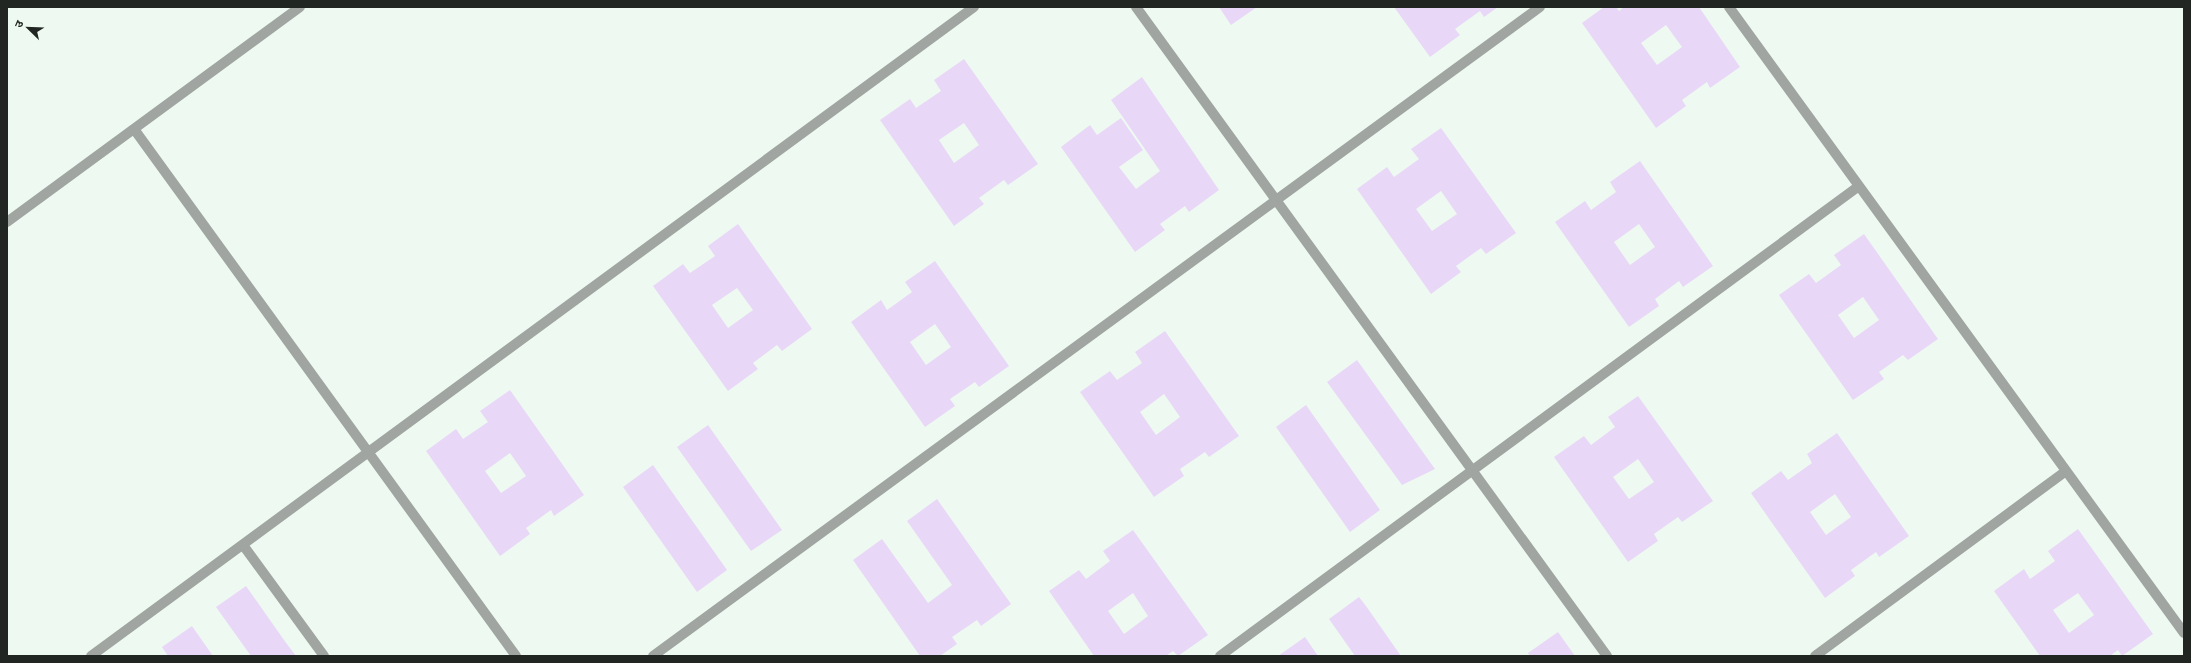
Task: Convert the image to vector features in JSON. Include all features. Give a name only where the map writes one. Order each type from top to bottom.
[{"type":"street","points":[[7,222],[300,7]]},
{"type":"street","points":[[91,656],[974,7]]},
{"type":"street","points":[[1136,7],[1607,656]]},
{"type":"street","points":[[653,656],[1540,7]]},
{"type":"street","points":[[1729,7],[2184,633]]},
{"type":"street","points":[[134,129],[516,656]]},
{"type":"street","points":[[1220,656],[1859,186]]},
{"type":"street","points":[[1815,656],[2066,471]]},
{"type":"street","points":[[243,545],[324,656]]},
{"type":"building","points":[[1219,7],[1257,7],[1231,25]]},
{"type":"building","points":[[1394,7],[1498,7],[1484,17],[1480,11],[1455,29],[1460,35],[1430,57]]},
{"type":"building","points":[[1604,7],[1616,7],[1619,11],[1624,7],[1699,7],[1740,67],[1710,88],[1707,82],[1682,100],[1686,106],[1656,128],[1582,23]],"holes":[[[1666,25],[1682,47],[1657,65],[1641,43]]]},
{"type":"building","points":[[964,59],[1038,164],[1008,185],[1004,180],[979,198],[984,204],[954,226],[880,120],[910,99],[916,108],[941,91],[934,80]],"holes":[[[964,123],[979,145],[954,163],[939,140]]]},
{"type":"building","points":[[1142,77],[1219,190],[1189,212],[1185,206],[1160,224],[1165,230],[1135,252],[1061,147],[1090,125],[1097,135],[1121,118],[1143,150],[1119,167],[1136,189],[1160,171],[1111,100]]},
{"type":"building","points":[[1441,128],[1516,233],[1486,254],[1481,248],[1456,266],[1461,272],[1431,294],[1357,189],[1387,167],[1394,177],[1419,159],[1411,149]],"holes":[[[1441,191],[1457,214],[1432,231],[1416,209]]]},
{"type":"building","points":[[1640,161],[1713,266],[1683,287],[1679,281],[1655,299],[1659,306],[1629,327],[1555,222],[1585,201],[1591,210],[1616,192],[1610,182]],"holes":[[[1639,224],[1655,247],[1630,265],[1614,242]]]},
{"type":"building","points":[[738,224],[812,329],[782,351],[777,345],[753,363],[758,369],[728,391],[653,286],[683,264],[690,273],[715,256],[708,246]],"holes":[[[737,288],[753,310],[728,328],[712,305]]]},
{"type":"building","points":[[1864,234],[1938,339],[1908,360],[1903,355],[1879,372],[1884,379],[1853,400],[1779,295],[1809,274],[1816,283],[1841,265],[1834,255]],"holes":[[[1863,297],[1879,320],[1854,338],[1838,315]]]},
{"type":"building","points":[[935,261],[1009,366],[979,387],[975,382],[950,399],[955,406],[925,427],[851,322],[881,300],[887,310],[912,292],[905,282]],"holes":[[[935,324],[951,347],[926,365],[910,342]]]},
{"type":"building","points":[[1165,331],[1239,436],[1209,457],[1205,452],[1180,469],[1184,476],[1154,497],[1080,392],[1110,371],[1117,380],[1142,363],[1135,352]],"holes":[[[1164,394],[1180,417],[1156,435],[1140,412]]]},
{"type":"building","points":[[1357,360],[1435,469],[1402,485],[1327,382]]},
{"type":"building","points":[[510,390],[584,495],[554,516],[551,510],[526,528],[530,534],[500,556],[426,451],[456,429],[463,439],[488,422],[480,411]],"holes":[[[510,453],[526,476],[501,493],[485,471]]]},
{"type":"building","points":[[1638,396],[1713,501],[1682,522],[1678,517],[1654,534],[1658,541],[1628,562],[1554,457],[1584,436],[1591,445],[1615,427],[1608,417]],"holes":[[[1638,459],[1654,482],[1629,499],[1613,477]]]},
{"type":"building","points":[[1306,405],[1380,510],[1350,532],[1276,427]]},
{"type":"building","points":[[708,425],[782,530],[751,551],[677,447]]},
{"type":"building","points":[[1837,433],[1909,536],[1879,557],[1876,552],[1851,570],[1855,576],[1825,598],[1751,493],[1781,471],[1788,480],[1812,463],[1807,454]],"holes":[[[1835,494],[1851,517],[1826,535],[1810,512]]]},
{"type":"building","points":[[653,465],[727,570],[697,592],[623,487]]},
{"type":"building","points":[[937,499],[1011,604],[981,626],[977,620],[952,637],[957,644],[940,656],[920,656],[853,560],[882,539],[928,603],[952,585],[907,521]]},
{"type":"building","points":[[2078,529],[2153,634],[2122,656],[2118,650],[2110,656],[2040,656],[1994,591],[2024,569],[2030,579],[2055,561],[2048,551]],"holes":[[[2078,593],[2094,615],[2069,633],[2053,610]]]},
{"type":"building","points":[[1133,530],[1208,635],[1178,656],[1173,651],[1166,656],[1094,656],[1049,591],[1079,570],[1086,579],[1110,561],[1103,551]],"holes":[[[1133,593],[1148,616],[1124,634],[1108,611]]]},
{"type":"building","points":[[246,586],[296,656],[251,656],[216,607]]},
{"type":"building","points":[[1359,597],[1401,656],[1355,656],[1329,619]]},
{"type":"building","points":[[192,626],[213,656],[168,656],[162,647]]},
{"type":"building","points":[[1558,632],[1575,656],[1530,656],[1528,653]]},
{"type":"building","points":[[1305,637],[1318,656],[1278,656]]}]
